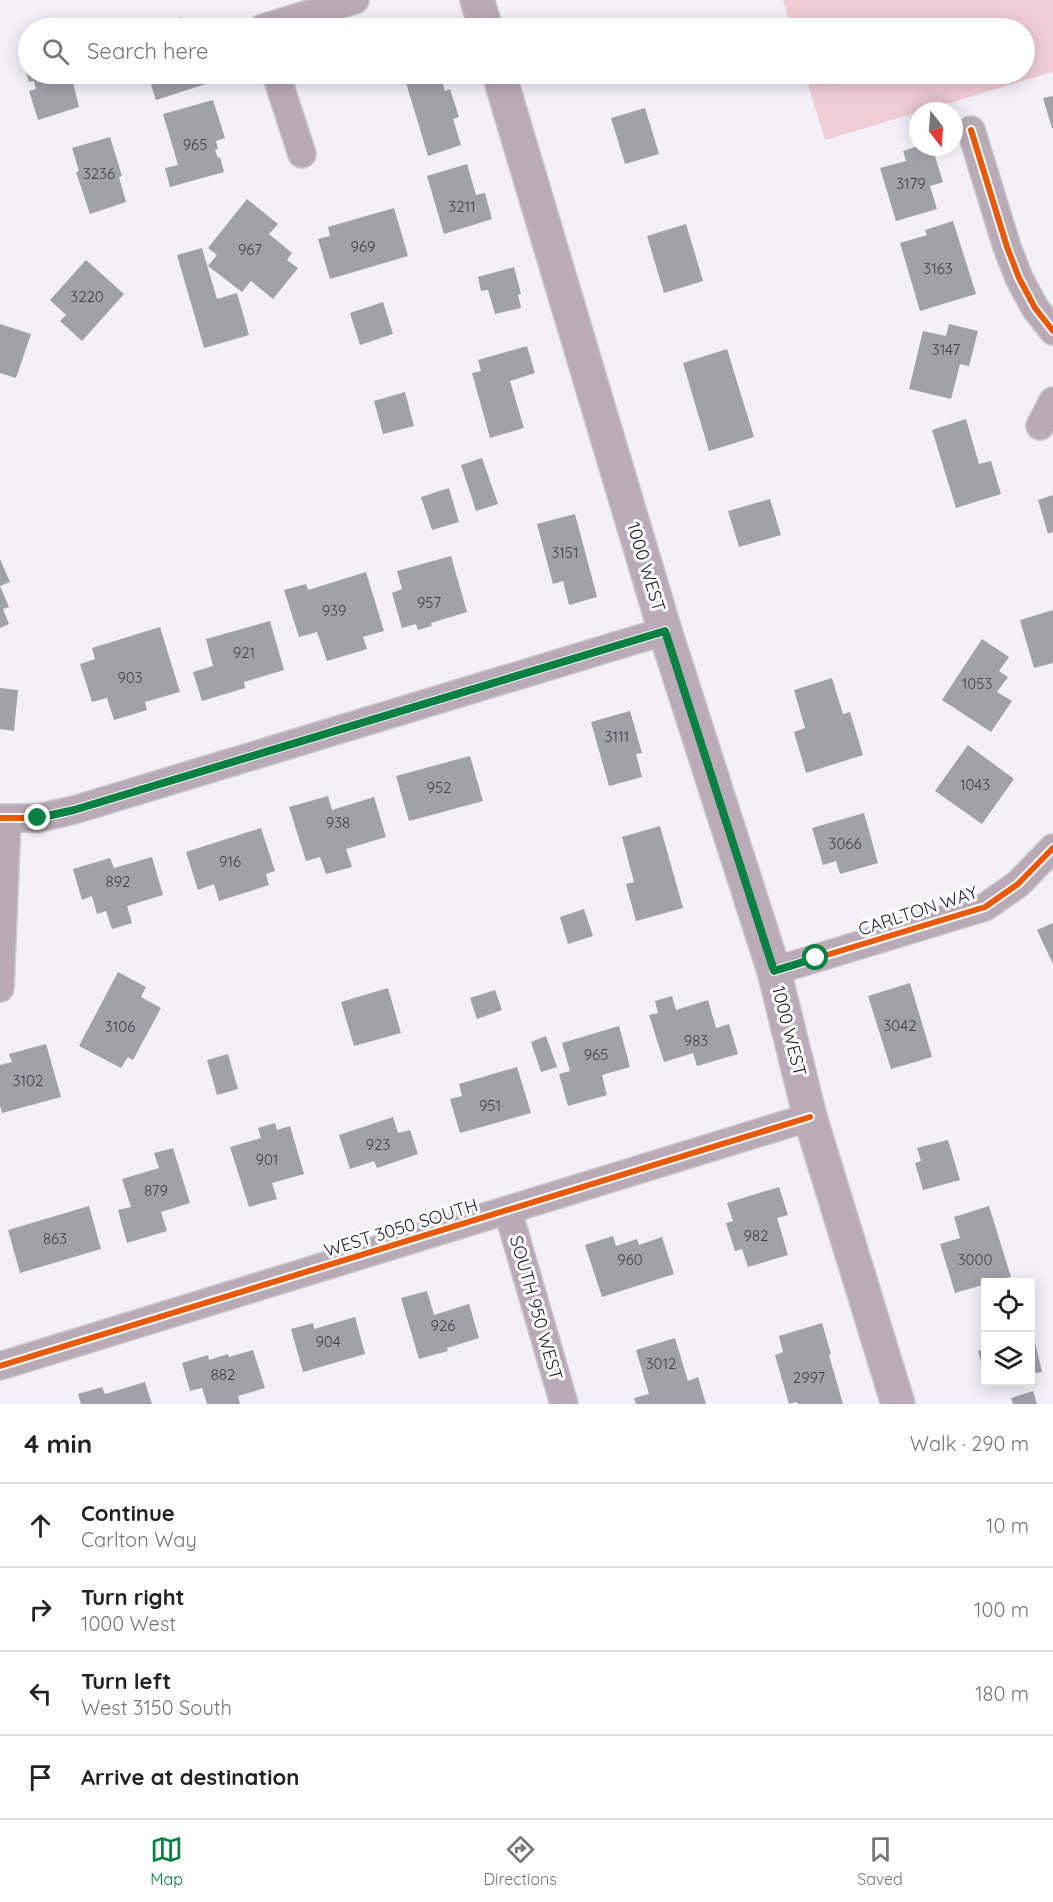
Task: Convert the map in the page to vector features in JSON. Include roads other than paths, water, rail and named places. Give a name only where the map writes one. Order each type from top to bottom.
[{"type":"main road","points":[[477,0],[483,18]]},
{"type":"main road","name":"1000 WEST","points":[[502,84],[665,631],[774,971],[810,1117],[898,1404]]},
{"type":"street","points":[[296,18],[355,0]]},
{"type":"street","points":[[279,84],[302,154]]},
{"type":"street","points":[[971,130],[1007,247],[1019,278],[1035,308],[1053,331]]},
{"type":"street","points":[[1040,426],[1053,401]]},
{"type":"street","points":[[0,988],[3,819],[38,818],[74,810],[665,631]]},
{"type":"street","name":"CARLTON WAY","points":[[774,971],[985,907],[1018,884],[1053,848]]},
{"type":"street","name":"WEST 3050 SOUTH","points":[[0,1366],[810,1117]]},
{"type":"street","name":"SOUTH 950 WEST","points":[[508,1211],[564,1404]]}]
